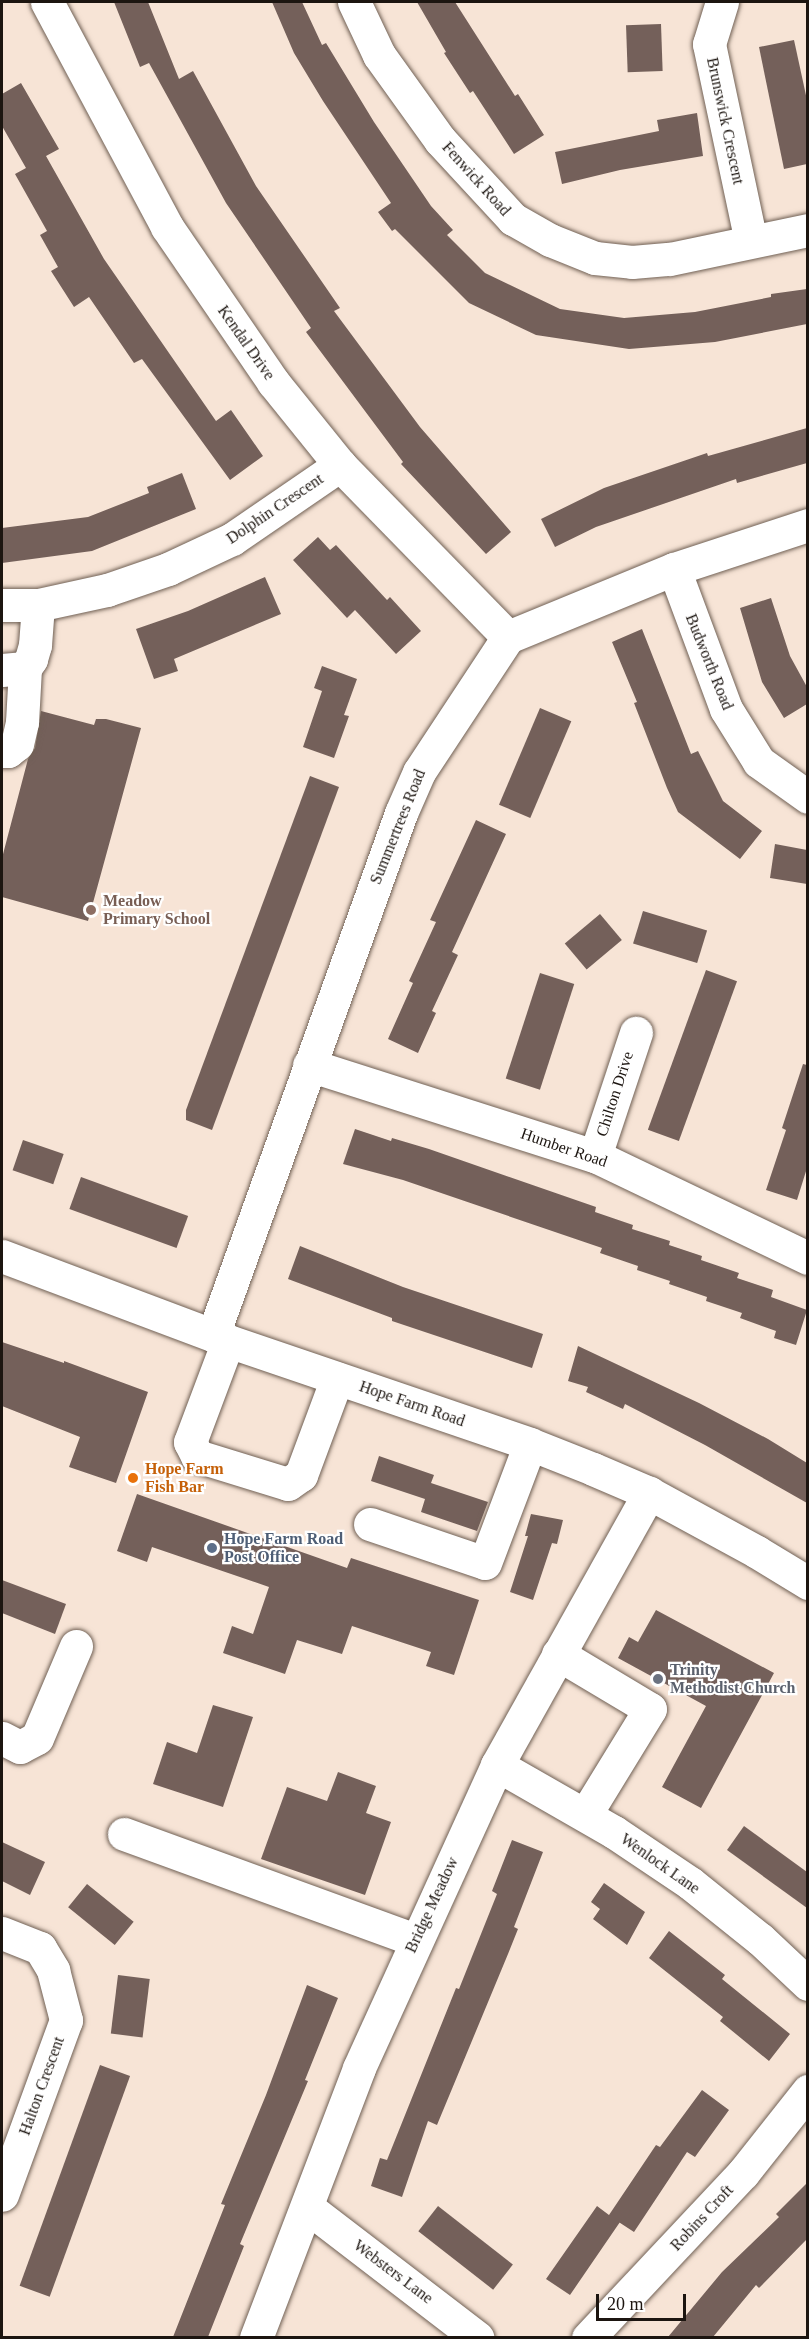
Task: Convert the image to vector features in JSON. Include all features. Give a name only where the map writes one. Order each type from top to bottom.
[{"type":"street","name":"Kendal Drive","points":[[47,2],[167,227],[273,382],[340,465],[508,637]]},
{"type":"street","name":"Fenwick Road","points":[[354,2],[379,55],[440,140],[513,219],[550,240],[595,258],[632,262],[670,259],[807,230]]},
{"type":"street","name":"Brunswick Crescent","points":[[722,2],[709,44],[752,241]]},
{"type":"street","name":"Dolphin Crescent","points":[[2,605],[38,605],[107,590],[168,569],[232,539],[340,465]]},
{"type":"street","points":[[508,637],[674,569],[807,525]]},
{"type":"street","name":"Budworth Road","points":[[674,569],[726,710],[759,762],[807,797]]},
{"type":"street","points":[[2,751],[8,751],[16,744],[22,722],[13,669],[35,645],[38,605]]},
{"type":"street","name":"Summertrees Road","points":[[337,1378],[302,1475],[288,1484],[197,1456],[190,1442],[309,1065],[400,813],[419,772],[508,637]]},
{"type":"street","name":"Chilton Drive","points":[[594,1156],[636,1033]]},
{"type":"street","name":"Humber Road","points":[[309,1065],[594,1156],[807,1258]]},
{"type":"street","name":"Hope Farm Road","points":[[2,1256],[221,1338],[530,1444],[649,1493],[757,1552],[807,1583]]},
{"type":"street","points":[[370,1524],[485,1563],[530,1444]]},
{"type":"street","name":"Bridge Meadow","points":[[256,2337],[359,2068],[497,1765],[649,1493]]},
{"type":"street","points":[[2,1738],[20,1747],[37,1738],[76,1646]]},
{"type":"street","points":[[558,1654],[650,1709],[585,1815]]},
{"type":"street","name":"Wenlock Lane","points":[[497,1765],[585,1815],[690,1883],[760,1939],[807,1984]]},
{"type":"street","points":[[124,1834],[416,1940]]},
{"type":"street","name":"Halton Crescent","points":[[2,1933],[40,1948],[53,1970],[66,2020],[2,2195]]},
{"type":"street","name":"Robins Croft","points":[[588,2337],[743,2173],[807,2091]]},
{"type":"street","name":"Websters Lane","points":[[307,2207],[478,2337]]},
{"type":"building","points":[[114,2],[148,2],[179,79],[193,71],[256,186],[340,308],[334,311],[420,427],[511,532],[486,554],[401,464],[403,462],[306,332],[311,328],[226,203],[149,63],[140,67]]},
{"type":"building","points":[[272,2],[302,2],[322,45],[326,43],[374,122],[431,206],[453,230],[447,235],[485,273],[560,309],[624,318],[695,312],[771,297],[771,294],[807,289],[807,324],[715,342],[629,349],[536,335],[469,303],[395,229],[392,231],[378,212],[391,203],[294,53]]},
{"type":"building","points":[[417,2],[455,2],[515,96],[518,94],[544,135],[514,154],[473,91],[470,93],[444,53],[446,52]]},
{"type":"building","points":[[661,24],[663,71],[628,72],[626,25]]},
{"type":"building","points":[[794,40],[807,100],[807,164],[784,169],[759,47]]},
{"type":"building","points":[[21,83],[59,149],[46,156],[104,259],[216,421],[231,410],[263,456],[230,480],[142,359],[134,363],[89,297],[74,307],[51,271],[58,267],[40,235],[47,231],[15,174],[26,168],[2,126],[2,94]]},
{"type":"building","points":[[697,113],[703,156],[620,170],[562,184],[555,152],[659,131],[657,120]]},
{"type":"building","points":[[807,428],[807,463],[737,483],[736,479],[596,527],[555,547],[541,519],[604,488],[707,453],[708,456]]},
{"type":"building","points":[[182,473],[196,509],[92,551],[2,563],[2,528],[88,517],[149,493],[147,487]]},
{"type":"building","points":[[318,537],[330,550],[336,545],[387,600],[390,597],[421,631],[396,654],[355,610],[347,618],[293,560]]},
{"type":"building","points":[[265,577],[281,614],[174,659],[178,671],[154,679],[136,629],[188,611]]},
{"type":"building","points":[[771,598],[790,656],[807,687],[807,704],[784,718],[762,682],[740,608]]},
{"type":"building","points":[[642,629],[691,754],[698,751],[723,801],[762,831],[740,859],[678,812],[667,788],[634,703],[637,702],[612,642]]},
{"type":"building","points":[[322,666],[357,679],[344,715],[349,716],[334,758],[303,747],[322,691],[314,688]]},
{"type":"building","points":[[540,708],[571,721],[530,818],[499,805]]},
{"type":"building","points":[[41,711],[94,725],[96,719],[106,719],[141,728],[88,921],[2,897],[2,858],[28,759],[35,748]]},
{"type":"building","points":[[310,776],[339,787],[212,1130],[186,1120],[186,1110]]},
{"type":"building","points":[[476,820],[506,834],[452,952],[458,955],[432,1011],[436,1013],[418,1053],[388,1039],[413,983],[409,981],[436,922],[430,920]]},
{"type":"building","points":[[775,844],[807,850],[807,884],[770,878]]},
{"type":"building","points":[[643,911],[707,931],[697,963],[633,944]]},
{"type":"building","points":[[600,914],[622,940],[587,970],[565,944]]},
{"type":"building","points":[[706,970],[737,981],[679,1141],[648,1130]]},
{"type":"building","points":[[540,973],[574,984],[540,1090],[506,1079]]},
{"type":"building","points":[[803,1064],[807,1065],[807,1168],[797,1200],[766,1190],[786,1130],[782,1128]]},
{"type":"building","points":[[355,1129],[391,1141],[392,1138],[429,1149],[596,1207],[595,1212],[633,1225],[632,1229],[670,1241],[669,1245],[702,1256],[701,1260],[739,1273],[737,1278],[773,1290],[771,1297],[807,1310],[796,1345],[774,1338],[776,1331],[740,1318],[742,1313],[706,1301],[707,1297],[637,1270],[638,1266],[600,1253],[602,1248],[403,1180],[343,1164]]},
{"type":"building","points":[[23,1140],[64,1154],[53,1184],[13,1170]]},
{"type":"building","points":[[81,1177],[188,1216],[176,1248],[69,1209]]},
{"type":"building","points":[[300,1246],[403,1287],[543,1334],[532,1368],[392,1321],[392,1318],[288,1279]]},
{"type":"building","points":[[2,1342],[64,1363],[64,1361],[148,1392],[116,1483],[69,1467],[80,1437],[2,1406]]},
{"type":"building","points":[[578,1346],[699,1403],[768,1439],[807,1463],[807,1503],[705,1445],[625,1404],[623,1409],[586,1392],[588,1387],[568,1381]]},
{"type":"building","points":[[379,1456],[434,1475],[431,1483],[488,1502],[477,1531],[421,1512],[425,1499],[371,1481]]},
{"type":"building","points":[[137,1494],[347,1568],[351,1558],[479,1600],[454,1675],[426,1666],[431,1652],[352,1626],[342,1654],[297,1640],[285,1674],[223,1653],[232,1626],[253,1634],[269,1587],[152,1547],[147,1562],[117,1551]]},
{"type":"building","points":[[531,1514],[563,1520],[557,1544],[552,1543],[533,1600],[510,1592],[528,1536],[525,1536]]},
{"type":"building","points":[[2,1580],[66,1604],[55,1634],[2,1613]]},
{"type":"building","points":[[656,1610],[774,1673],[701,1808],[662,1787],[706,1706],[618,1658],[629,1637],[638,1642]]},
{"type":"building","points":[[213,1705],[253,1717],[223,1807],[153,1784],[167,1742],[197,1753]]},
{"type":"building","points":[[338,1772],[376,1786],[366,1813],[391,1822],[365,1895],[261,1859],[287,1787],[327,1801]]},
{"type":"building","points":[[744,1826],[807,1872],[807,1908],[727,1850]]},
{"type":"building","points":[[512,1840],[543,1852],[514,1927],[518,1929],[508,1954],[437,2125],[428,2121],[402,2197],[371,2186],[380,2158],[387,2160],[456,1988],[459,1989],[497,1894],[492,1891]]},
{"type":"building","points":[[2,1842],[45,1862],[30,1895],[2,1881]]},
{"type":"building","points":[[604,1883],[645,1912],[627,1945],[593,1919],[600,1909],[591,1902]]},
{"type":"building","points":[[87,1884],[134,1922],[115,1945],[68,1907]]},
{"type":"building","points":[[669,1931],[725,1975],[722,1979],[790,2034],[769,2061],[720,2021],[723,2017],[649,1958]]},
{"type":"building","points":[[118,1975],[150,1979],[143,2037],[111,2034]]},
{"type":"building","points":[[307,1985],[338,1998],[305,2080],[308,2081],[240,2244],[244,2246],[208,2337],[173,2337],[225,2205],[221,2204],[266,2095]]},
{"type":"building","points":[[100,2065],[130,2076],[50,2297],[20,2286]]},
{"type":"building","points":[[702,2090],[729,2110],[695,2157],[687,2152],[634,2232],[620,2223],[570,2295],[546,2279],[597,2206],[609,2215],[656,2145],[660,2147]]},
{"type":"building","points":[[807,2183],[807,2239],[759,2288],[756,2285],[713,2337],[668,2337],[722,2272],[779,2217],[776,2214]]},
{"type":"building","points":[[438,2206],[513,2264],[493,2290],[418,2231]]},
{"type":"place","name":"Meadow Primary School","points":[[91,910]]},
{"type":"place","name":"Hope Farm Fish Bar","points":[[133,1478]]},
{"type":"place","name":"Hope Farm Road Post Office","points":[[212,1548]]},
{"type":"place","name":"Trinity Methodist Church","points":[[658,1679]]}]
